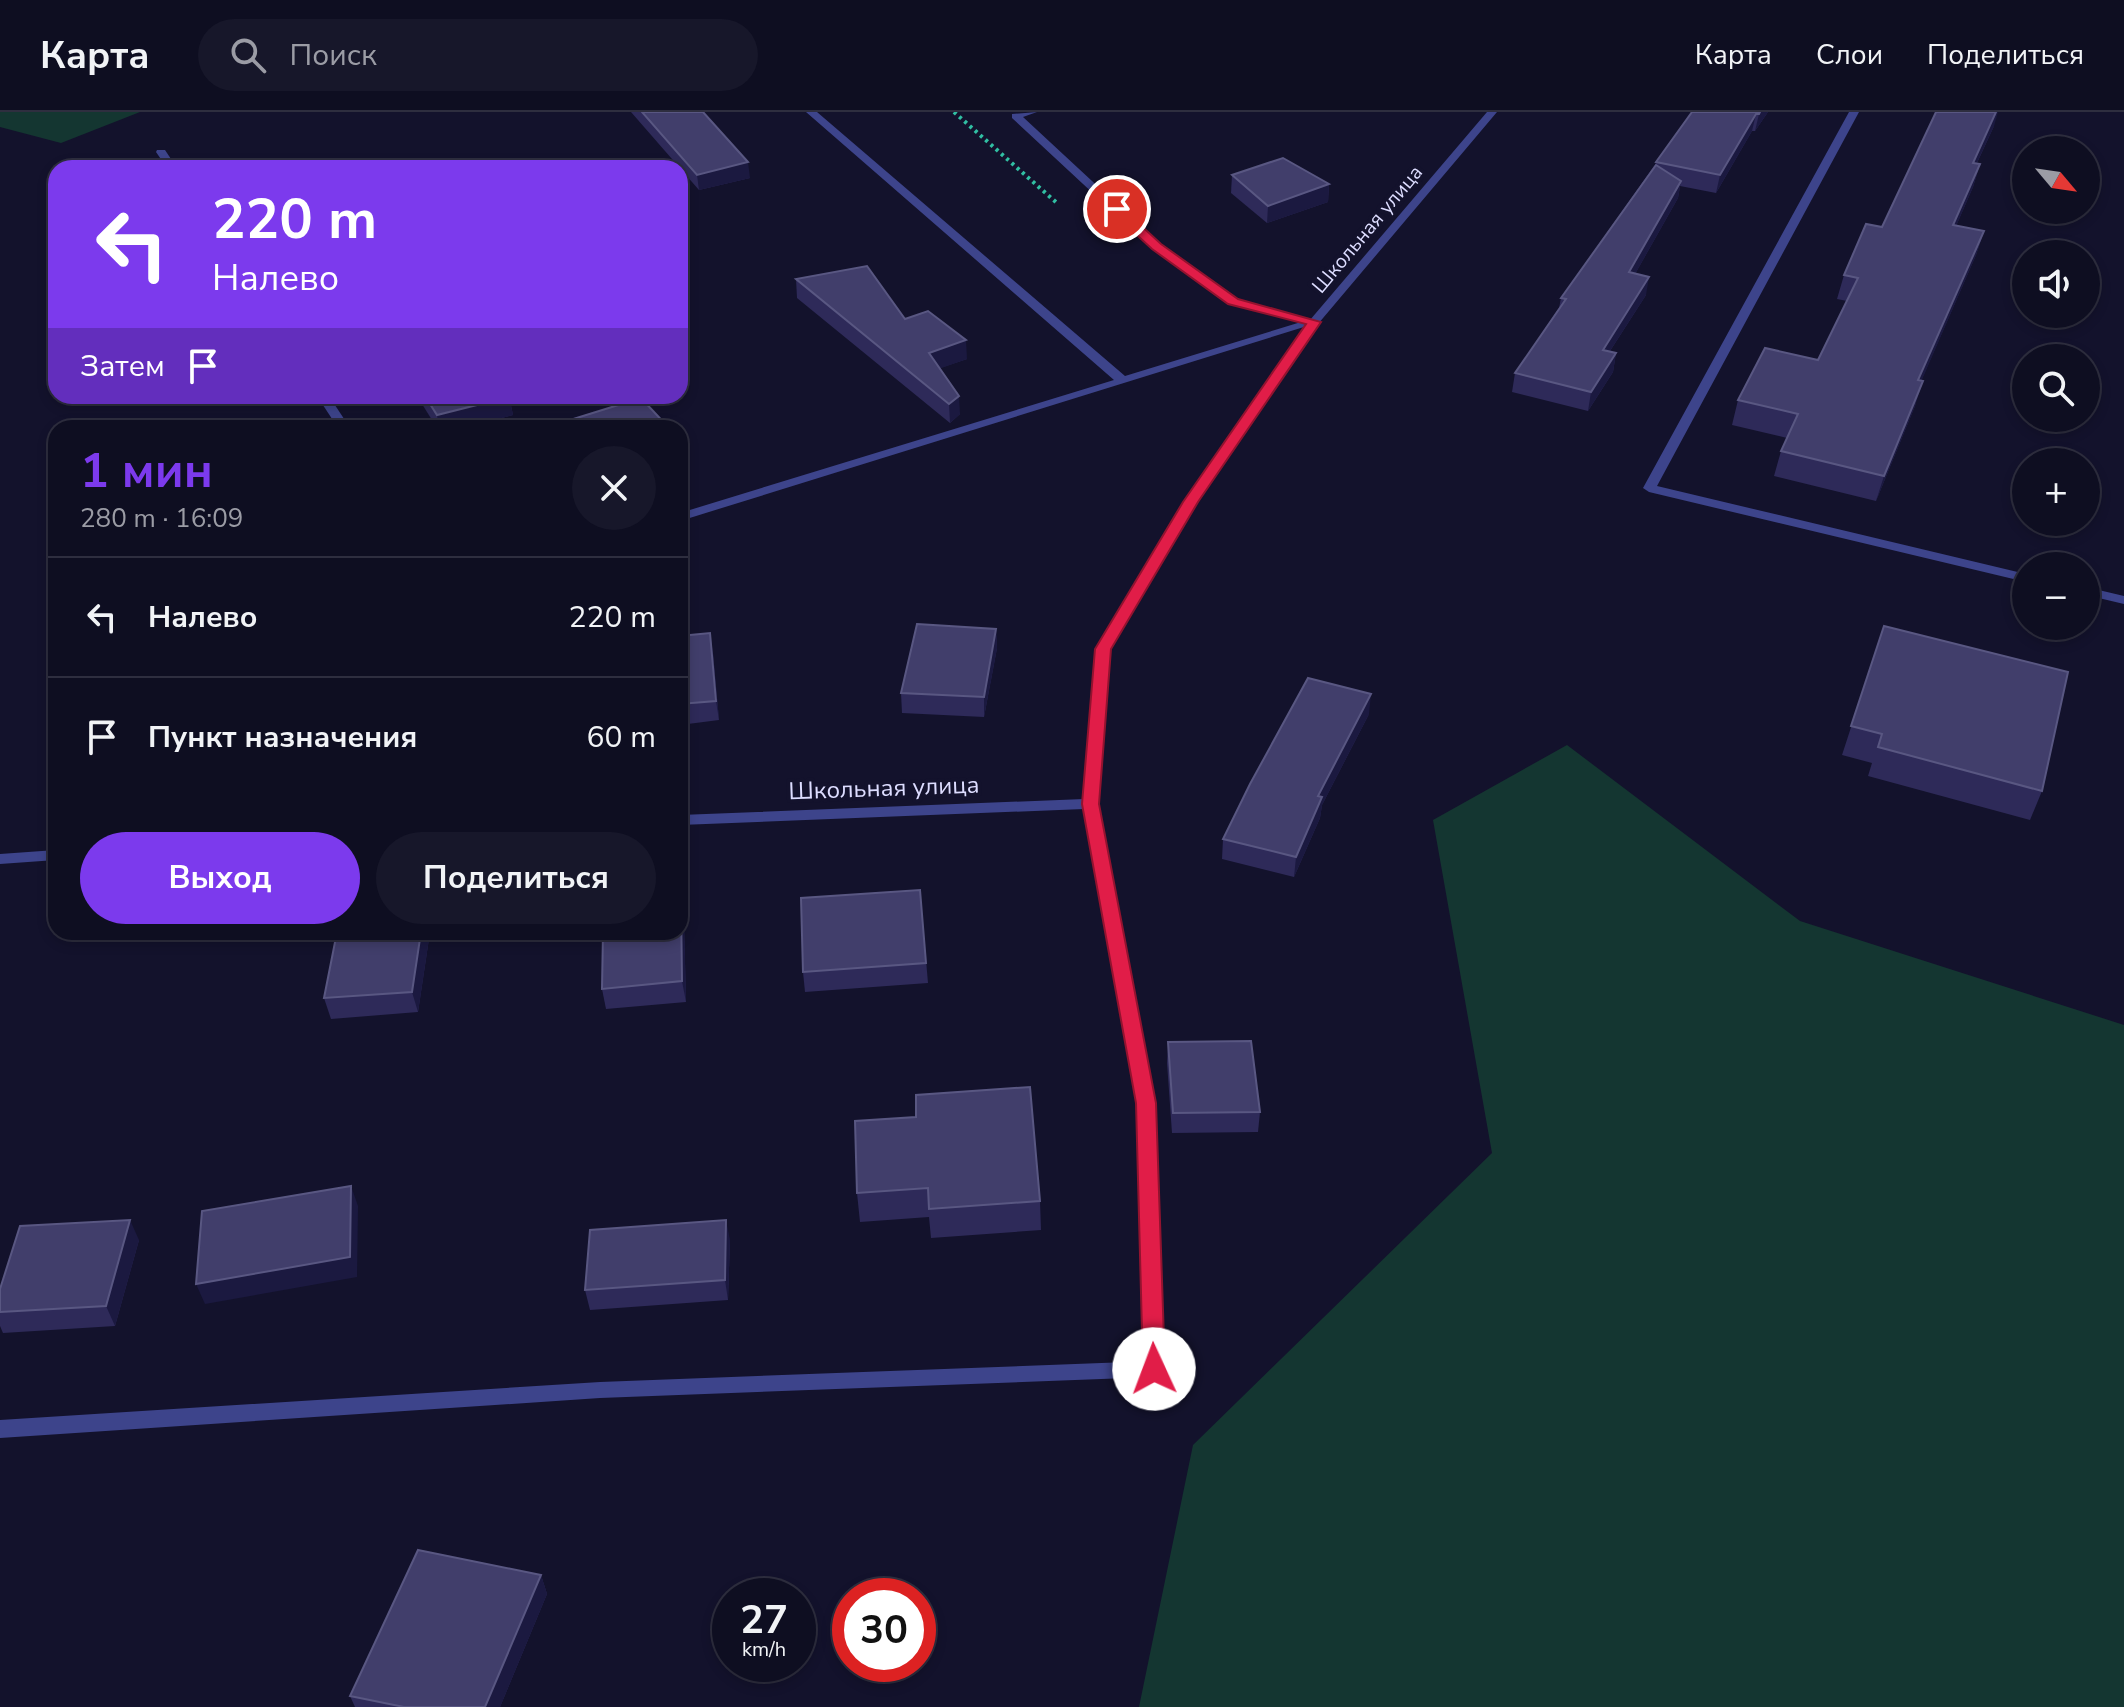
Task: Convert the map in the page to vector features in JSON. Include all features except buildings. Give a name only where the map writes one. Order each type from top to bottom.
[{"type":"street","points":[[811,112],[1123,381]]},
{"type":"street","points":[[1032,112],[1016,116],[1157,247],[1233,301],[1314,322]]},
{"type":"street","name":"Школьная улица","points":[[0,1429],[600,1390],[1154,1369],[1146,1103],[1091,804],[1103,649],[1190,502],[1314,322],[1492,112]]},
{"type":"street","points":[[1854,112],[1649,488],[2012,575]]},
{"type":"street","points":[[161,152],[166,160]]},
{"type":"street","points":[[688,515],[1314,322]]},
{"type":"street","points":[[2100,594],[2124,600]]},
{"type":"street","name":"Школьная улица","points":[[688,820],[1091,804]]},
{"type":"street","points":[[0,859],[48,856]]},
{"type":"green space","points":[[0,112],[140,112],[61,143],[0,127]]},
{"type":"green space","points":[[1567,745],[1800,921],[2124,1025],[2124,1707],[1139,1707],[1193,1445],[1492,1153],[1433,820]]},
{"type":"route","points":[[1117,209],[1157,247],[1233,301],[1314,322],[1190,502],[1103,649],[1091,804],[1146,1103],[1154,1369]]}]
